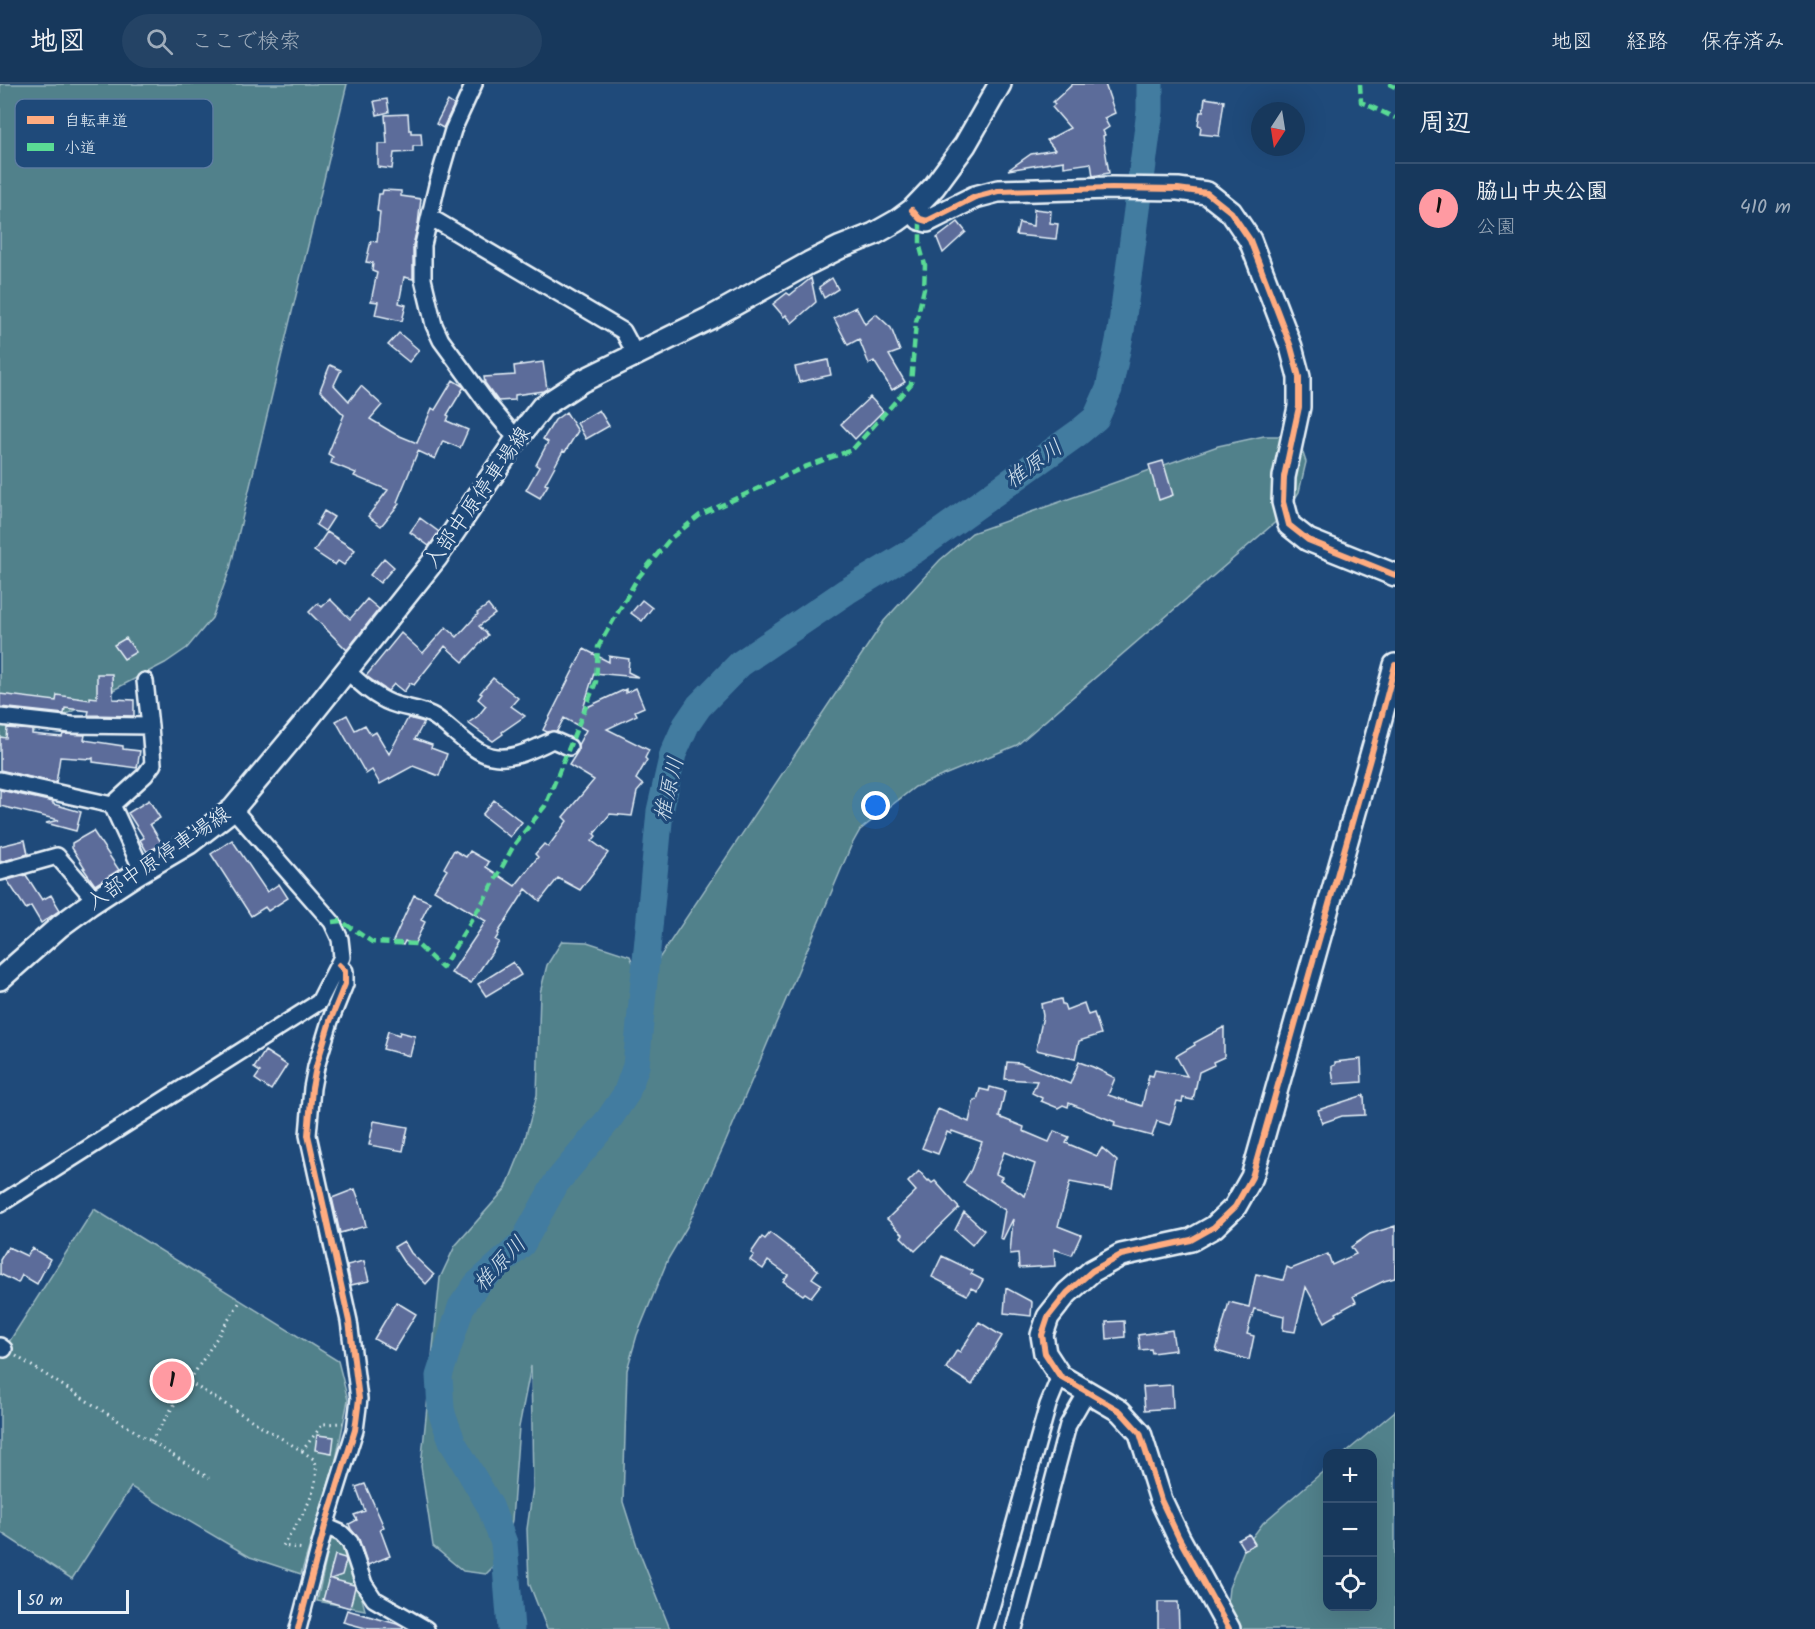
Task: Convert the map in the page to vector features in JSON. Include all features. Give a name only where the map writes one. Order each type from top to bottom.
[{"type":"street","points":[[474,84],[453,130],[430,217],[423,245],[423,279],[434,325],[441,340],[517,438]]},
{"type":"street","name":"入部中原停車場線","points":[[0,980],[60,926],[95,900],[189,843],[233,809],[436,558],[517,438],[542,407],[582,381],[710,318],[809,263],[874,234],[897,221],[912,210],[934,187],[965,145],[1000,84]]},
{"type":"street","points":[[912,210],[920,219],[927,221],[975,197],[998,191],[1112,188],[1178,189],[1207,193],[1231,212],[1250,240],[1291,347],[1299,377],[1299,407],[1284,477],[1282,502],[1289,525],[1308,540],[1395,575]]},
{"type":"street","points":[[430,217],[623,331],[636,355]]},
{"type":"street","points":[[1229,1629],[1161,1500],[1140,1433],[1120,1412],[1060,1376],[1045,1353],[1042,1335],[1048,1317],[1067,1293],[1092,1271],[1120,1255],[1191,1240],[1214,1227],[1235,1207],[1252,1178],[1395,665]]},
{"type":"street","points":[[346,670],[371,693],[393,704],[421,709],[434,716],[480,752],[490,756],[506,758],[517,756],[553,740],[569,747]]},
{"type":"street","points":[[112,805],[145,775],[153,764],[145,681]]},
{"type":"street","points":[[0,717],[72,725],[150,726]]},
{"type":"street","points":[[0,780],[112,805]]},
{"type":"street","points":[[112,805],[142,870]]},
{"type":"street","points":[[0,1204],[319,1002],[342,957],[340,939],[332,922],[233,809]]},
{"type":"street","points":[[0,872],[57,855],[95,900]]},
{"type":"street","points":[[298,1629],[325,1526],[355,1430],[359,1400],[349,1321],[308,1136],[316,1067],[330,1021],[345,984],[345,971],[339,965]]},
{"type":"street","points":[[985,1629],[1048,1405],[1060,1376]]},
{"type":"street","points":[[1014,1629],[1068,1425],[1086,1392]]},
{"type":"street","points":[[325,1526],[341,1533],[350,1542],[364,1584],[374,1599],[426,1629]]},
{"type":"path","points":[[151,1441],[241,1300]]},
{"type":"path","points":[[2,1348],[209,1478]]},
{"type":"path","points":[[189,1382],[315,1460],[318,1472],[309,1503],[283,1546],[308,1550]]},
{"type":"path","points":[[302,1451],[323,1424],[344,1423]]},
{"type":"green space","points":[[0,84],[347,84],[230,569],[212,618],[187,648],[165,663],[0,749]]},
{"type":"green space","points":[[1264,436],[1287,436],[1300,444],[1306,462],[1299,492],[1286,513],[1017,745],[915,787],[860,830],[851,846],[726,1141],[687,1227],[668,1259],[637,1335],[627,1370],[623,1502],[638,1549],[670,1629],[547,1629],[529,1583],[527,1529],[533,1487],[531,1366],[519,1427],[512,1520],[504,1556],[486,1574],[463,1571],[433,1546],[421,1466],[440,1278],[455,1246],[506,1188],[523,1146],[537,1095],[540,993],[547,965],[562,941],[587,942],[630,956],[642,984],[884,621],[940,560],[972,533],[1218,446]]},
{"type":"green space","points":[[94,1209],[338,1361],[348,1400],[336,1460],[301,1574],[250,1557],[131,1487],[72,1579],[0,1532],[0,1356]]},
{"type":"green space","points":[[1395,1411],[1395,1629],[1230,1629],[1226,1617],[1229,1588],[1245,1547],[1263,1523],[1323,1471],[1323,1611],[1377,1611],[1377,1449],[1350,1449]]},
{"type":"green space","points":[[331,1537],[344,1548],[349,1558],[365,1610],[317,1601]]},
{"type":"building","points":[[1073,84],[1105,84],[1115,113],[1104,118],[1109,127],[1103,131],[1105,135],[1103,136],[1109,173],[1093,176],[1091,163],[1064,167],[1064,161],[1008,170],[1031,154],[1055,150],[1047,140],[1070,128],[1052,107],[1055,104],[1053,102]]},
{"type":"building","points":[[1205,98],[1224,101],[1219,136],[1200,134],[1201,126],[1198,125]]},
{"type":"building","points":[[387,99],[389,112],[377,115],[374,101]]},
{"type":"building","points":[[448,101],[454,105],[443,128],[436,124]]},
{"type":"building","points":[[408,114],[409,130],[411,133],[421,133],[422,146],[413,146],[413,152],[394,153],[392,169],[378,167],[378,144],[387,144],[385,115]]},
{"type":"building","points":[[383,190],[401,191],[401,196],[421,199],[413,245],[413,279],[404,277],[399,303],[406,305],[402,321],[375,315],[378,302],[371,301],[377,273],[372,271],[373,263],[366,262],[371,241],[377,242],[380,212],[377,211],[379,194],[382,194]]},
{"type":"building","points":[[1034,209],[1051,211],[1050,223],[1058,224],[1056,239],[1016,235],[1019,223],[1033,226]]},
{"type":"building","points":[[958,222],[966,232],[943,253],[937,238]]},
{"type":"building","points":[[811,278],[816,302],[792,323],[773,304],[787,293],[790,295]]},
{"type":"building","points":[[832,278],[838,289],[824,298],[819,287]]},
{"type":"building","points":[[856,307],[865,324],[876,314],[891,328],[900,351],[889,355],[905,382],[892,390],[874,361],[869,364],[859,339],[848,345],[834,318]]},
{"type":"building","points":[[399,333],[419,350],[409,362],[388,345]]},
{"type":"building","points":[[828,360],[831,375],[799,382],[795,367]]},
{"type":"building","points":[[543,362],[547,389],[543,391],[515,395],[515,400],[498,401],[485,383],[484,377],[515,375],[514,366]]},
{"type":"building","points":[[330,365],[341,370],[334,385],[349,401],[361,386],[382,405],[370,419],[395,434],[417,443],[432,408],[435,410],[453,380],[464,387],[447,415],[449,416],[447,421],[468,430],[460,448],[443,441],[435,459],[418,451],[397,502],[399,504],[381,526],[368,516],[388,490],[354,476],[356,473],[331,463],[333,457],[328,454],[344,415],[320,390]]},
{"type":"building","points":[[870,397],[883,411],[855,439],[841,424]]},
{"type":"building","points":[[599,410],[609,426],[586,439],[577,423]]},
{"type":"building","points":[[566,412],[578,431],[565,452],[563,451],[540,498],[526,490],[539,467],[536,465],[548,442],[543,439],[555,420]]},
{"type":"building","points":[[1163,461],[1173,495],[1159,500],[1149,465]]},
{"type":"building","points":[[324,511],[334,517],[325,531],[316,525]]},
{"type":"building","points":[[420,518],[439,532],[429,546],[410,532]]},
{"type":"building","points":[[327,532],[355,550],[344,565],[338,561],[335,565],[314,551]]},
{"type":"building","points":[[384,558],[394,567],[380,583],[370,575]]},
{"type":"building","points":[[330,599],[350,619],[367,599],[379,609],[347,650],[309,612],[318,603],[322,607]]},
{"type":"building","points":[[642,600],[652,608],[642,621],[631,613]]},
{"type":"building","points":[[488,605],[495,614],[479,626],[488,635],[463,662],[445,646],[414,685],[410,683],[404,692],[394,684],[388,691],[366,676],[401,633],[423,653],[446,627],[457,637],[477,613]]},
{"type":"building","points":[[126,638],[136,652],[124,659],[114,645]]},
{"type":"building","points":[[584,649],[609,662],[609,656],[629,659],[628,672],[638,677],[594,673],[583,709],[626,689],[626,693],[636,688],[644,707],[635,711],[637,715],[607,729],[649,750],[645,758],[647,760],[636,779],[643,785],[637,792],[632,816],[610,814],[594,834],[596,836],[592,841],[608,853],[580,890],[558,878],[540,901],[526,889],[498,933],[495,940],[499,942],[471,983],[451,973],[486,921],[434,890],[447,870],[444,868],[454,850],[466,857],[470,851],[489,862],[486,867],[515,886],[538,857],[535,854],[544,844],[548,847],[567,821],[563,817],[594,780],[569,765],[578,751],[578,745],[586,730],[564,718],[557,731],[543,730]]},
{"type":"building","points":[[97,674],[112,674],[113,699],[134,700],[134,716],[88,715],[89,711],[65,708],[64,714],[0,707],[0,694],[56,701],[57,695],[90,700],[90,697],[97,698]]},
{"type":"building","points":[[493,678],[518,698],[511,706],[525,716],[493,741],[468,723],[486,706],[478,699],[482,694],[480,693]]},
{"type":"building","points":[[347,715],[355,730],[365,725],[371,735],[376,732],[389,754],[408,718],[424,722],[415,739],[447,754],[439,776],[413,766],[380,784],[372,770],[366,774],[336,721]]},
{"type":"building","points":[[7,728],[32,730],[32,734],[62,737],[63,734],[85,735],[84,740],[140,751],[137,768],[93,762],[93,758],[60,757],[56,783],[0,770],[0,737],[6,738]]},
{"type":"building","points":[[0,790],[53,802],[53,804],[81,812],[76,831],[46,823],[59,820],[0,806]]},
{"type":"building","points":[[149,800],[160,818],[150,824],[162,844],[147,852],[140,840],[144,838],[128,813]]},
{"type":"building","points":[[494,800],[522,822],[510,837],[482,815]]},
{"type":"building","points":[[93,831],[119,870],[95,885],[72,848],[72,843]]},
{"type":"building","points":[[25,840],[28,854],[0,862],[0,846]]},
{"type":"building","points":[[232,840],[267,892],[279,884],[288,898],[268,911],[265,907],[251,916],[211,854]]},
{"type":"building","points":[[26,875],[42,900],[51,895],[60,910],[41,923],[31,906],[26,909],[7,880]]},
{"type":"building","points":[[414,895],[430,902],[421,920],[425,922],[414,945],[405,941],[403,945],[393,941]]},
{"type":"building","points":[[513,962],[521,975],[486,996],[478,984]]},
{"type":"building","points":[[1061,999],[1066,1010],[1084,1003],[1088,1015],[1094,1013],[1101,1034],[1079,1041],[1075,1059],[1036,1050],[1043,1016],[1041,1004]]},
{"type":"building","points":[[1224,1027],[1224,1057],[1199,1072],[1193,1100],[1183,1098],[1182,1102],[1177,1101],[1170,1125],[1157,1121],[1152,1136],[1114,1126],[1115,1122],[1069,1103],[1068,1107],[1063,1105],[1058,1108],[1041,1101],[1042,1098],[1032,1093],[1037,1081],[1005,1079],[1007,1062],[1020,1063],[1070,1084],[1079,1062],[1115,1078],[1108,1095],[1142,1106],[1149,1075],[1153,1076],[1155,1070],[1187,1076],[1176,1056],[1195,1045],[1194,1043]]},
{"type":"building","points":[[388,1031],[399,1035],[400,1032],[415,1036],[410,1056],[383,1049]]},
{"type":"building","points":[[265,1051],[287,1065],[271,1090],[255,1079],[260,1072],[254,1068]]},
{"type":"building","points":[[1361,1059],[1362,1082],[1334,1084],[1332,1066],[1335,1062]]},
{"type":"building","points":[[990,1087],[1005,1091],[999,1117],[1024,1127],[1023,1131],[1049,1142],[1054,1131],[1069,1137],[1066,1143],[1097,1156],[1102,1148],[1117,1161],[1112,1190],[1070,1182],[1058,1226],[1081,1235],[1072,1255],[1054,1249],[1055,1266],[1019,1268],[1018,1253],[1010,1254],[1013,1219],[1003,1239],[1000,1238],[1005,1210],[963,1183],[982,1142],[952,1131],[951,1134],[947,1132],[938,1154],[922,1148],[938,1109],[969,1122],[974,1100],[977,1100],[980,1089],[989,1091]],"holes":[[[1004,1152],[1035,1164],[1025,1196],[1000,1180],[1002,1177],[996,1174]]]},
{"type":"building","points":[[1364,1095],[1365,1115],[1342,1116],[1322,1123],[1318,1110]]},
{"type":"building","points":[[374,1121],[408,1127],[403,1151],[369,1145]]},
{"type":"building","points":[[919,1171],[928,1181],[932,1183],[935,1181],[959,1208],[915,1251],[901,1237],[903,1234],[887,1219],[916,1191],[908,1182]]},
{"type":"building","points":[[355,1189],[366,1226],[340,1233],[332,1198]]},
{"type":"building","points":[[964,1212],[984,1230],[972,1245],[955,1230]]},
{"type":"building","points":[[1395,1226],[1395,1278],[1353,1296],[1356,1302],[1325,1322],[1306,1287],[1295,1332],[1283,1330],[1284,1316],[1254,1309],[1247,1334],[1254,1336],[1249,1360],[1216,1351],[1229,1302],[1249,1307],[1256,1274],[1283,1280],[1287,1267],[1291,1269],[1328,1254],[1332,1265],[1356,1254],[1351,1247],[1370,1234]]},
{"type":"building","points":[[770,1233],[818,1270],[812,1278],[821,1284],[811,1297],[805,1293],[803,1295],[783,1281],[788,1275],[768,1261],[763,1269],[750,1260],[754,1255],[751,1253],[762,1237],[765,1239]]},
{"type":"building","points":[[404,1241],[411,1253],[434,1275],[426,1284],[403,1261],[394,1247]]},
{"type":"building","points":[[8,1247],[27,1256],[32,1248],[50,1259],[37,1284],[22,1275],[18,1283],[0,1274],[0,1260]]},
{"type":"building","points":[[942,1256],[973,1271],[971,1274],[983,1280],[977,1291],[971,1288],[967,1295],[932,1277]]},
{"type":"building","points":[[364,1261],[369,1281],[351,1285],[347,1265]]},
{"type":"building","points":[[1006,1288],[1032,1302],[1031,1316],[1004,1313]]},
{"type":"building","points":[[396,1302],[416,1314],[394,1350],[374,1339]]},
{"type":"building","points":[[1124,1321],[1125,1337],[1107,1339],[1106,1322]]},
{"type":"building","points":[[979,1322],[1002,1336],[972,1385],[946,1368],[957,1350],[960,1352]]},
{"type":"building","points":[[1172,1330],[1175,1350],[1152,1353],[1151,1349],[1140,1350],[1138,1335]]},
{"type":"building","points":[[1172,1385],[1173,1408],[1145,1410],[1143,1387]]},
{"type":"building","points":[[317,1435],[334,1437],[332,1453],[315,1450]]},
{"type":"building","points":[[365,1484],[384,1527],[380,1529],[390,1556],[368,1565],[359,1539],[349,1524],[357,1520],[354,1515],[365,1511],[356,1487]]},
{"type":"building","points":[[1249,1534],[1255,1544],[1244,1550],[1238,1540]]},
{"type":"building","points":[[335,1555],[345,1558],[346,1561],[342,1575],[331,1579],[355,1587],[350,1608],[323,1600]]},
{"type":"building","points":[[1158,1602],[1178,1602],[1179,1629],[1158,1629]]},
{"type":"building","points":[[347,1610],[397,1624],[403,1629],[369,1629],[343,1622]]},
{"type":"waterway","name":"椎原川","points":[[511,1629],[504,1543],[490,1506],[453,1443],[441,1409],[439,1376],[461,1307],[477,1284],[522,1244],[556,1183],[609,1119],[626,1094],[636,1066],[660,811],[673,754],[686,725],[699,706],[740,664],[847,591],[915,550],[1096,418],[1109,389],[1121,331],[1150,111],[1150,84]]},
{"type":"marked path","points":[[1360,84],[1361,102],[1395,118]]},
{"type":"marked path","points":[[1389,84],[1395,87]]},
{"type":"marked path","points":[[332,922],[341,921],[372,942],[417,944],[442,968],[487,895],[514,845],[545,806],[596,682],[598,647],[637,579],[670,539],[700,515],[807,466],[852,450],[911,384],[916,322],[924,289],[925,265],[920,247],[920,219]]},
{"type":"cycle path","points":[[912,210],[920,219],[927,221],[975,197],[998,191],[1112,188],[1178,189],[1207,193],[1231,212],[1250,240],[1291,347],[1299,377],[1299,407],[1284,477],[1283,502],[1289,525],[1308,540],[1395,575]]},
{"type":"cycle path","points":[[1229,1629],[1161,1500],[1140,1433],[1120,1411],[1060,1376],[1045,1353],[1042,1335],[1048,1317],[1067,1293],[1092,1271],[1121,1255],[1191,1240],[1214,1227],[1235,1207],[1252,1177],[1395,665]]},
{"type":"cycle path","points":[[298,1629],[325,1526],[355,1430],[359,1399],[349,1321],[308,1135],[316,1067],[330,1021],[345,984],[345,971],[339,965]]},
{"type":"place","name":"脇山中央公園","points":[[172,1381]]}]
